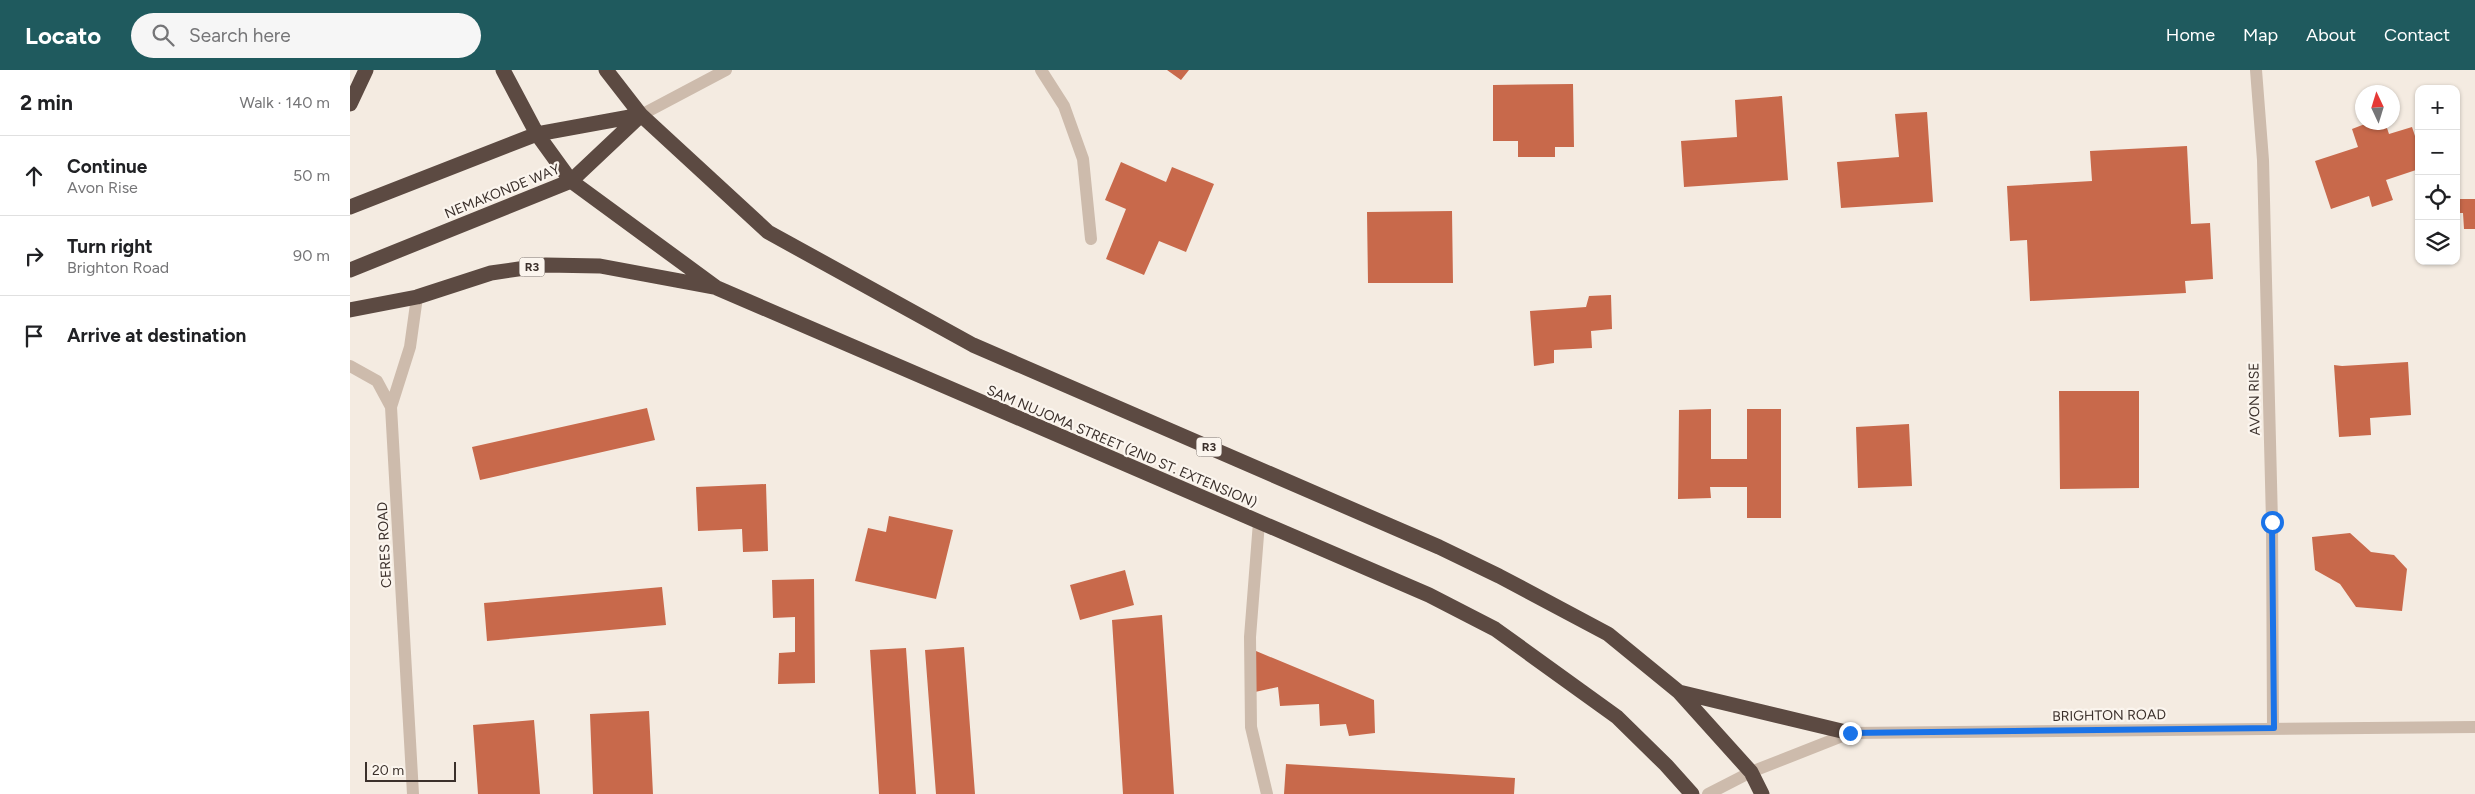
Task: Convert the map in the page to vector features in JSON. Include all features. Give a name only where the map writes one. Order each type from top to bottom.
[{"type":"highway","points":[[350,104],[366,70]]},
{"type":"highway","name":"SAM NUJOMA STREET (2ND ST. EXTENSION)","points":[[503,70],[537,134],[571,181],[716,288],[1429,595],[1495,629],[1617,717],[1666,765],[1692,794]]},
{"type":"highway","points":[[350,206],[537,134],[641,115],[606,70]]},
{"type":"highway","name":"NEMAKONDE WAY","points":[[350,270],[571,181],[641,115]]},
{"type":"highway","name":"R3","points":[[641,115],[768,232],[973,345],[1439,547],[1499,576],[1608,634],[1679,692],[1751,772],[1762,794]]},
{"type":"highway","name":"R3","points":[[350,310],[417,297],[491,272],[546,265],[600,266],[716,288]]},
{"type":"highway","points":[[1679,692],[1850,733]]},
{"type":"street","name":"NEMAKONDE WAY","points":[[641,115],[726,70]]},
{"type":"street","points":[[1041,70],[1064,106],[1083,160],[1091,239]]},
{"type":"street","name":"AVON RISE","points":[[2256,70],[2264,160],[2272,522],[2274,728]]},
{"type":"street","name":"CERES ROAD","points":[[412,794],[391,407],[410,347],[417,297]]},
{"type":"street","points":[[350,366],[377,381],[391,407]]},
{"type":"street","points":[[1259,522],[1250,637],[1251,727],[1267,794]]},
{"type":"street","name":"BRIGHTON ROAD","points":[[1708,794],[1751,772],[1850,733],[2475,727]]},
{"type":"building","points":[[1167,70],[1189,70],[1181,80]]},
{"type":"building","points":[[1573,84],[1574,147],[1555,147],[1555,157],[1518,157],[1518,141],[1493,141],[1493,85]]},
{"type":"building","points":[[1782,96],[1788,180],[1684,187],[1681,141],[1737,137],[1735,100]]},
{"type":"building","points":[[1927,112],[1933,202],[1841,208],[1837,162],[1899,157],[1895,114]]},
{"type":"building","points":[[2412,127],[2415,136],[2415,170],[2386,180],[2393,200],[2372,207],[2369,196],[2331,209],[2315,161],[2358,147],[2352,129],[2388,130],[2389,134]]},
{"type":"building","points":[[2187,146],[2191,224],[2210,223],[2213,279],[2185,281],[2186,293],[2030,301],[2027,240],[2010,241],[2007,186],[2092,181],[2090,151]]},
{"type":"building","points":[[1121,162],[1166,182],[1172,167],[1214,184],[1186,252],[1159,241],[1144,275],[1106,259],[1126,209],[1105,200]]},
{"type":"building","points":[[2460,199],[2475,199],[2475,229],[2464,229],[2463,213],[2460,213]]},
{"type":"building","points":[[1452,211],[1453,283],[1368,283],[1367,212]]},
{"type":"building","points":[[1611,295],[1612,329],[1591,331],[1592,348],[1554,350],[1554,363],[1534,366],[1530,311],[1586,307],[1589,296]]},
{"type":"building","points":[[2408,362],[2411,415],[2370,418],[2371,435],[2339,437],[2334,365]]},
{"type":"building","points":[[2059,391],[2139,391],[2139,488],[2060,489]]},
{"type":"building","points":[[647,408],[655,440],[480,480],[472,447]]},
{"type":"building","points":[[1711,409],[1711,459],[1747,459],[1747,409],[1781,409],[1781,518],[1747,518],[1747,487],[1710,487],[1711,498],[1678,499],[1679,410]]},
{"type":"building","points":[[1909,424],[1912,486],[1858,488],[1856,427]]},
{"type":"building","points":[[766,484],[768,551],[743,552],[742,529],[698,531],[696,487]]},
{"type":"building","points":[[889,516],[953,530],[936,599],[855,581],[868,528],[886,532]]},
{"type":"building","points":[[2350,533],[2371,552],[2394,555],[2407,569],[2402,611],[2356,607],[2340,584],[2315,570],[2312,537]]},
{"type":"building","points":[[1125,570],[1134,605],[1080,620],[1070,585]]},
{"type":"building","points":[[814,579],[815,683],[778,684],[779,653],[795,652],[795,617],[773,618],[772,580]]},
{"type":"building","points":[[662,587],[666,625],[487,641],[484,603]]},
{"type":"building","points":[[1162,615],[1174,794],[1123,794],[1112,620]]},
{"type":"building","points":[[964,647],[975,794],[936,794],[925,650]]},
{"type":"building","points":[[906,648],[916,794],[879,794],[870,650]]},
{"type":"building","points":[[1256,651],[1374,700],[1375,733],[1349,736],[1346,724],[1320,726],[1319,704],[1280,706],[1278,687],[1255,692]]},
{"type":"building","points":[[649,711],[653,794],[593,794],[590,714]]},
{"type":"building","points":[[534,720],[540,794],[478,794],[473,725]]},
{"type":"building","points":[[1286,764],[1515,778],[1514,794],[1284,794]]},
{"type":"route","points":[[1850,733],[2274,728],[2272,522]]}]
